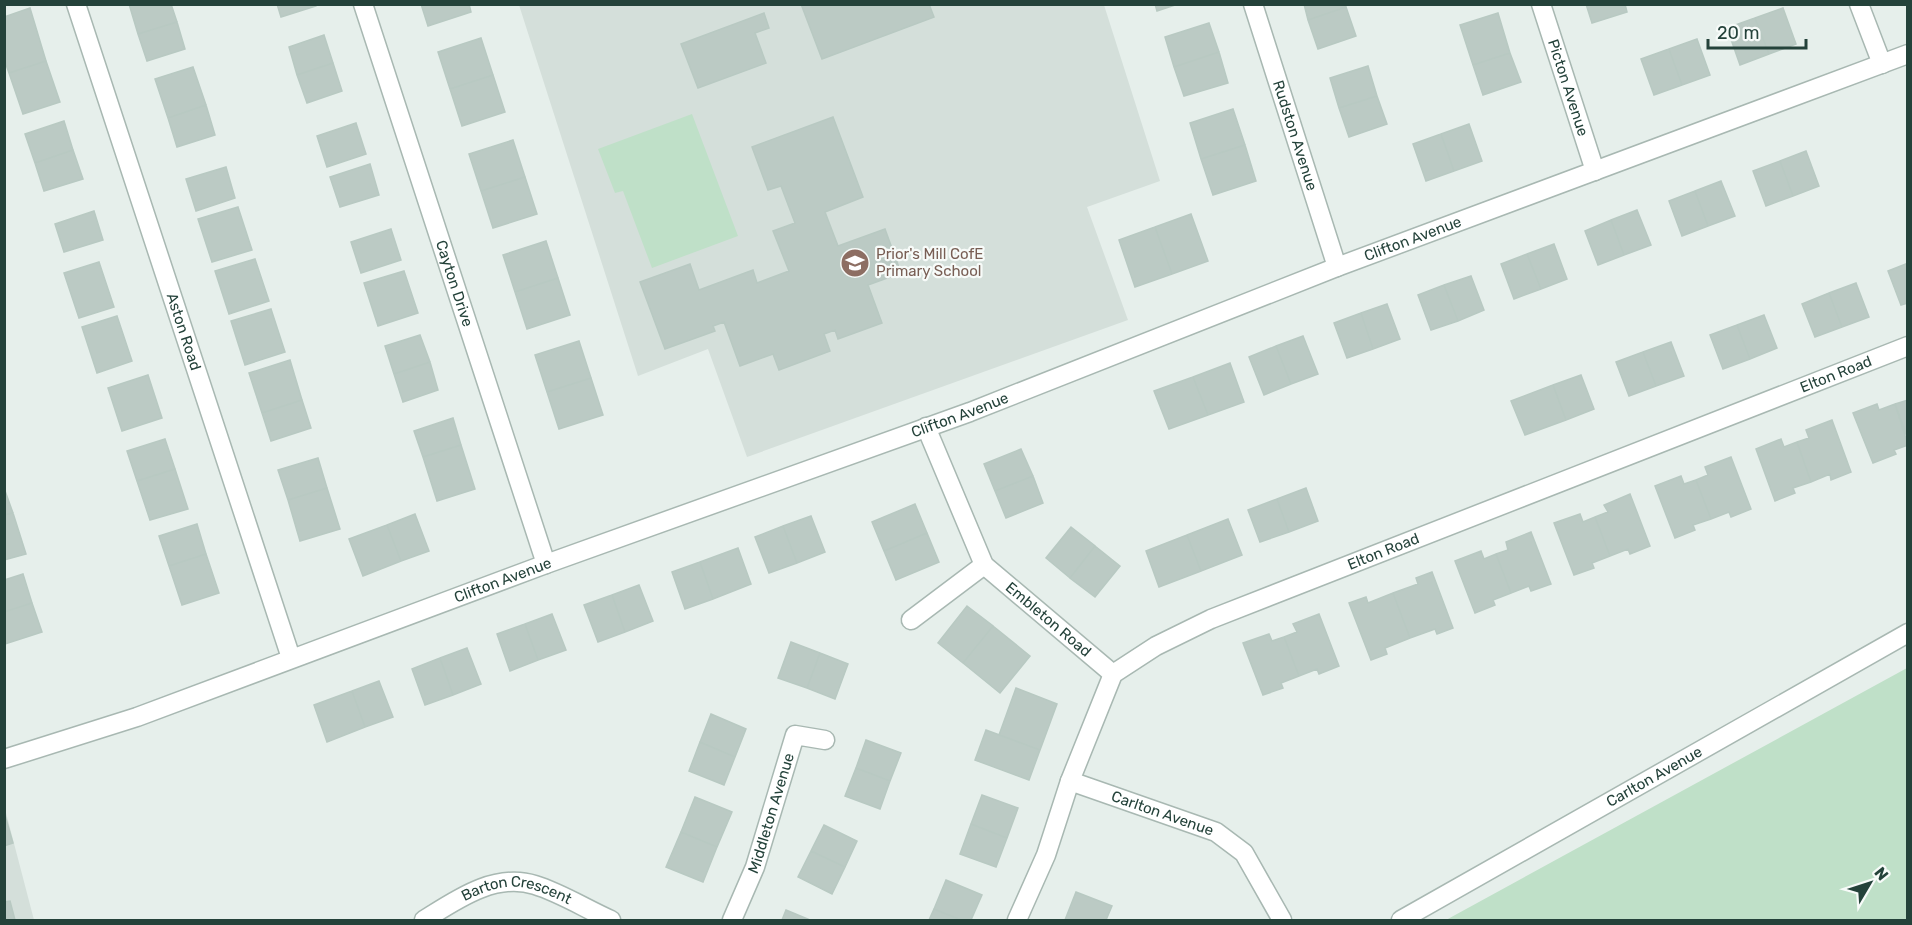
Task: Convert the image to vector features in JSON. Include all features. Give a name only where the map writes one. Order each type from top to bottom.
[{"type":"street","name":"Aston Road","points":[[76,4],[291,658]]},
{"type":"street","name":"Cayton Drive","points":[[363,4],[546,564]]},
{"type":"street","name":"Rudston Avenue","points":[[1253,4],[1337,267]]},
{"type":"street","name":"Picton Avenue","points":[[1541,4],[1595,171]]},
{"type":"street","points":[[1859,4],[1882,64]]},
{"type":"street","name":"Clifton Avenue","points":[[4,759],[137,717],[546,564],[970,412],[1337,267],[1908,54]]},
{"type":"street","name":"Elton Road","points":[[1113,674],[1156,646],[1211,619],[1908,346]]},
{"type":"street","name":"Embleton Road","points":[[926,427],[984,565],[1113,674]]},
{"type":"street","points":[[911,620],[984,565]]},
{"type":"street","name":"Carlton Avenue","points":[[1401,921],[1908,633]]},
{"type":"street","points":[[1017,921],[1046,855],[1070,781],[1113,674]]},
{"type":"street","name":"Middleton Avenue","points":[[732,921],[755,867],[795,735],[825,740]]},
{"type":"street","name":"Carlton Avenue","points":[[1070,781],[1216,832],[1244,852],[1282,921]]},
{"type":"street","name":"Barton Crescent","points":[[424,921],[476,890],[514,883],[534,884],[611,921]]},
{"type":"shaded area","name":"Prior's Mill CofE Primary School","points":[[519,5],[1104,5],[1160,181],[1087,207],[1128,320],[747,457],[708,349],[638,376]]},
{"type":"shaded area","points":[[5,809],[34,920],[5,920]]},
{"type":"green space","points":[[692,114],[738,236],[652,268],[623,191],[615,193],[598,149]]},
{"type":"green space","points":[[1907,668],[1907,920],[1446,920]]},
{"type":"building","points":[[129,4],[171,4],[177,22],[138,34]]},
{"type":"building","points":[[277,4],[316,4],[316,6],[281,17]]},
{"type":"building","points":[[421,4],[469,4],[471,12],[428,26]]},
{"type":"building","points":[[801,4],[929,4],[934,17],[822,59]]},
{"type":"building","points":[[1155,4],[1178,4],[1157,11]]},
{"type":"building","points":[[1304,4],[1345,4],[1346,7],[1308,20]]},
{"type":"building","points":[[1586,4],[1625,4],[1627,12],[1592,23]]},
{"type":"building","points":[[1346,7],[1356,36],[1318,49],[1308,20]]},
{"type":"building","points":[[30,8],[46,61],[9,73],[4,59],[4,17]]},
{"type":"building","points":[[1783,8],[1796,44],[1769,54],[1755,18]]},
{"type":"building","points":[[764,13],[769,28],[755,33],[766,63],[698,88],[681,44]]},
{"type":"building","points":[[1498,13],[1510,53],[1473,65],[1460,25]]},
{"type":"building","points":[[1755,18],[1769,54],[1740,65],[1727,28]]},
{"type":"building","points":[[177,22],[185,49],[147,61],[138,34]]},
{"type":"building","points":[[1209,23],[1219,52],[1174,67],[1165,37]]},
{"type":"building","points":[[324,35],[333,63],[297,75],[289,47]]},
{"type":"building","points":[[481,38],[493,75],[450,89],[438,52]]},
{"type":"building","points":[[1697,39],[1710,75],[1682,85],[1669,49]]},
{"type":"building","points":[[1669,49],[1682,85],[1654,95],[1641,59]]},
{"type":"building","points":[[1219,52],[1228,83],[1184,96],[1174,67]]},
{"type":"building","points":[[1510,53],[1521,82],[1483,95],[1473,65]]},
{"type":"building","points":[[46,61],[60,102],[23,114],[9,73]]},
{"type":"building","points":[[333,63],[342,91],[307,103],[297,75]]},
{"type":"building","points":[[1368,66],[1377,96],[1339,108],[1330,78]]},
{"type":"building","points":[[193,67],[206,105],[168,118],[155,79]]},
{"type":"building","points":[[493,75],[505,112],[462,126],[450,89]]},
{"type":"building","points":[[1377,96],[1387,124],[1349,137],[1339,108]]},
{"type":"building","points":[[206,105],[215,135],[177,147],[168,118]]},
{"type":"building","points":[[1233,109],[1245,145],[1201,159],[1190,123]]},
{"type":"building","points":[[833,117],[863,197],[825,212],[838,246],[885,229],[901,273],[868,285],[882,323],[838,339],[835,330],[824,334],[830,351],[779,370],[773,354],[740,366],[724,322],[713,326],[715,331],[665,349],[640,282],[690,264],[699,290],[753,270],[757,283],[789,271],[773,231],[795,223],[781,186],[768,190],[752,147]]},
{"type":"building","points":[[64,121],[73,150],[35,163],[25,134]]},
{"type":"building","points":[[356,123],[366,154],[327,167],[317,136]]},
{"type":"building","points":[[1469,124],[1482,161],[1454,171],[1441,134]]},
{"type":"building","points":[[1441,134],[1454,171],[1426,181],[1413,144]]},
{"type":"building","points":[[513,140],[525,177],[481,191],[469,154]]},
{"type":"building","points":[[1245,145],[1256,181],[1213,195],[1201,159]]},
{"type":"building","points":[[73,150],[83,179],[44,191],[35,163]]},
{"type":"building","points":[[1806,151],[1819,186],[1793,196],[1780,161]]},
{"type":"building","points":[[1780,161],[1793,196],[1766,206],[1753,171]]},
{"type":"building","points":[[370,164],[379,195],[340,207],[330,177]]},
{"type":"building","points":[[226,167],[235,198],[196,211],[186,179]]},
{"type":"building","points":[[525,177],[537,214],[493,228],[481,191]]},
{"type":"building","points":[[1721,181],[1735,216],[1708,226],[1695,191]]},
{"type":"building","points":[[1695,191],[1708,226],[1682,236],[1669,201]]},
{"type":"building","points":[[238,207],[252,250],[212,262],[198,219]]},
{"type":"building","points":[[1637,210],[1651,245],[1624,255],[1611,220]]},
{"type":"building","points":[[94,211],[103,240],[64,252],[55,224]]},
{"type":"building","points":[[1191,214],[1208,261],[1172,274],[1155,227]]},
{"type":"building","points":[[1611,220],[1624,255],[1598,265],[1585,231]]},
{"type":"building","points":[[1155,227],[1172,274],[1135,287],[1119,240]]},
{"type":"building","points":[[391,229],[401,260],[361,273],[351,242]]},
{"type":"building","points":[[546,241],[558,278],[515,292],[503,255]]},
{"type":"building","points":[[1554,244],[1567,279],[1541,289],[1527,254]]},
{"type":"building","points":[[1527,254],[1541,289],[1514,299],[1501,264]]},
{"type":"building","points":[[255,259],[269,301],[229,314],[215,271]]},
{"type":"building","points":[[99,262],[114,307],[79,318],[64,273]]},
{"type":"building","points":[[1908,263],[1908,303],[1901,305],[1888,271]]},
{"type":"building","points":[[404,271],[418,313],[378,326],[364,283]]},
{"type":"building","points":[[1471,276],[1484,310],[1458,321],[1444,285]]},
{"type":"building","points":[[558,278],[570,315],[527,329],[515,292]]},
{"type":"building","points":[[1856,283],[1869,317],[1842,327],[1829,293]]},
{"type":"building","points":[[1444,285],[1458,321],[1431,330],[1418,295]]},
{"type":"building","points":[[1829,293],[1842,327],[1815,337],[1802,304]]},
{"type":"building","points":[[1387,304],[1400,339],[1373,349],[1361,313]]},
{"type":"building","points":[[271,309],[285,352],[245,365],[231,321]]},
{"type":"building","points":[[1361,313],[1373,349],[1347,358],[1334,323]]},
{"type":"building","points":[[1764,315],[1777,348],[1750,359],[1737,325]]},
{"type":"building","points":[[117,316],[132,361],[97,373],[82,327]]},
{"type":"building","points":[[1737,325],[1750,359],[1723,369],[1710,335]]},
{"type":"building","points":[[420,335],[430,362],[394,374],[385,346]]},
{"type":"building","points":[[1303,336],[1318,374],[1291,384],[1276,346]]},
{"type":"building","points":[[579,341],[591,378],[547,392],[535,355]]},
{"type":"building","points":[[1671,342],[1684,376],[1656,386],[1643,352]]},
{"type":"building","points":[[1276,346],[1291,384],[1264,395],[1249,357]]},
{"type":"building","points":[[1643,352],[1656,386],[1629,396],[1616,362]]},
{"type":"building","points":[[290,360],[302,400],[262,413],[249,373]]},
{"type":"building","points":[[430,362],[438,390],[403,402],[394,374]]},
{"type":"building","points":[[1230,363],[1244,402],[1208,415],[1193,377]]},
{"type":"building","points":[[148,375],[162,418],[122,431],[108,388]]},
{"type":"building","points":[[1581,375],[1594,409],[1566,420],[1553,385]]},
{"type":"building","points":[[1193,377],[1208,415],[1169,429],[1154,391]]},
{"type":"building","points":[[591,378],[603,415],[559,429],[547,392]]},
{"type":"building","points":[[1553,385],[1566,420],[1525,435],[1511,401]]},
{"type":"building","points":[[302,400],[311,428],[271,441],[262,413]]},
{"type":"building","points":[[1908,400],[1908,439],[1895,404]]},
{"type":"building","points":[[1877,404],[1879,410],[1895,404],[1908,445],[1894,450],[1896,454],[1873,463],[1853,413]]},
{"type":"building","points":[[453,418],[461,445],[423,457],[414,431]]},
{"type":"building","points":[[1832,420],[1851,472],[1831,480],[1830,474],[1811,482],[1797,442],[1809,438],[1806,430]]},
{"type":"building","points":[[165,439],[175,469],[137,481],[127,451]]},
{"type":"building","points":[[1781,439],[1784,447],[1797,442],[1811,482],[1793,488],[1795,493],[1775,501],[1756,449]]},
{"type":"building","points":[[461,445],[475,489],[437,501],[423,457]]},
{"type":"building","points":[[1021,449],[1033,476],[995,491],[984,464]]},
{"type":"building","points":[[1731,457],[1751,509],[1731,517],[1729,512],[1711,519],[1696,480],[1708,475],[1705,467]]},
{"type":"building","points":[[318,458],[327,488],[288,500],[278,470]]},
{"type":"building","points":[[175,469],[188,509],[150,520],[137,481]]},
{"type":"building","points":[[1033,476],[1043,503],[1006,518],[995,491]]},
{"type":"building","points":[[1681,476],[1684,484],[1696,480],[1711,519],[1693,525],[1695,530],[1675,538],[1655,486]]},
{"type":"building","points":[[4,488],[13,513],[4,515]]},
{"type":"building","points":[[327,488],[340,529],[300,541],[288,500]]},
{"type":"building","points":[[1306,488],[1318,521],[1289,532],[1277,499]]},
{"type":"building","points":[[1630,494],[1650,546],[1630,554],[1628,549],[1610,556],[1595,517],[1608,512],[1604,505]]},
{"type":"building","points":[[1277,499],[1289,532],[1260,542],[1248,510]]},
{"type":"building","points":[[915,504],[927,533],[884,551],[872,522]]},
{"type":"building","points":[[13,513],[26,554],[4,560],[4,515]]},
{"type":"building","points":[[415,514],[429,551],[401,561],[387,525]]},
{"type":"building","points":[[1580,514],[1583,522],[1595,517],[1610,556],[1592,563],[1594,568],[1574,575],[1554,523]]},
{"type":"building","points":[[811,516],[825,552],[797,563],[783,526]]},
{"type":"building","points":[[1228,519],[1242,555],[1201,571],[1187,535]]},
{"type":"building","points":[[197,524],[206,554],[169,566],[159,536]]},
{"type":"building","points":[[387,525],[401,561],[363,576],[349,539]]},
{"type":"building","points":[[783,526],[797,563],[769,573],[755,537]]},
{"type":"building","points":[[1071,527],[1095,546],[1070,578],[1046,558]]},
{"type":"building","points":[[1531,532],[1551,584],[1531,591],[1529,586],[1511,593],[1496,554],[1508,550],[1506,542]]},
{"type":"building","points":[[927,533],[939,562],[896,580],[884,551]]},
{"type":"building","points":[[1187,535],[1201,571],[1159,587],[1146,551]]},
{"type":"building","points":[[1095,546],[1120,566],[1095,597],[1070,578]]},
{"type":"building","points":[[738,548],[751,584],[713,599],[700,562]]},
{"type":"building","points":[[1481,551],[1484,559],[1496,554],[1511,593],[1493,600],[1495,605],[1475,613],[1455,561]]},
{"type":"building","points":[[206,554],[219,593],[182,605],[169,566]]},
{"type":"building","points":[[700,562],[713,599],[685,609],[672,572]]},
{"type":"building","points":[[1432,572],[1453,628],[1437,634],[1435,629],[1410,638],[1393,593],[1418,584],[1416,578]]},
{"type":"building","points":[[23,574],[32,603],[4,612],[4,580]]},
{"type":"building","points":[[639,585],[653,621],[625,632],[612,595]]},
{"type":"building","points":[[1393,593],[1410,638],[1385,648],[1387,654],[1371,660],[1349,603],[1366,597],[1368,603]]},
{"type":"building","points":[[612,595],[625,632],[598,642],[584,605]]},
{"type":"building","points":[[32,603],[42,632],[5,644],[4,612]]},
{"type":"building","points":[[967,606],[993,626],[963,663],[938,643]]},
{"type":"building","points":[[552,614],[566,650],[538,660],[525,624]]},
{"type":"building","points":[[1319,614],[1339,666],[1319,674],[1317,669],[1299,676],[1284,637],[1297,632],[1293,624]]},
{"type":"building","points":[[525,624],[538,660],[510,671],[497,634]]},
{"type":"building","points":[[993,626],[1030,656],[1000,693],[963,663]]},
{"type":"building","points":[[1269,634],[1272,641],[1284,637],[1299,676],[1281,683],[1283,688],[1263,695],[1243,643]]},
{"type":"building","points":[[791,642],[820,653],[807,688],[778,678]]},
{"type":"building","points":[[467,648],[481,684],[453,695],[440,658]]},
{"type":"building","points":[[820,653],[848,664],[835,699],[807,688]]},
{"type":"building","points":[[440,658],[453,695],[425,705],[412,669]]},
{"type":"building","points":[[379,681],[393,717],[365,727],[352,691]]},
{"type":"building","points":[[1016,688],[1057,704],[1040,750],[999,735]]},
{"type":"building","points":[[352,691],[365,727],[327,742],[314,705]]},
{"type":"building","points":[[711,714],[746,729],[735,757],[700,742]]},
{"type":"building","points":[[986,730],[1040,750],[1029,780],[975,760]]},
{"type":"building","points":[[866,740],[901,753],[890,781],[856,768]]},
{"type":"building","points":[[700,742],[735,757],[724,785],[689,771]]},
{"type":"building","points":[[856,768],[890,781],[880,809],[845,796]]},
{"type":"building","points":[[982,795],[1018,808],[1007,838],[971,824]]},
{"type":"building","points":[[695,797],[732,812],[717,847],[681,832]]},
{"type":"building","points":[[4,812],[13,843],[4,846]]},
{"type":"building","points":[[971,824],[1007,838],[996,867],[960,854]]},
{"type":"building","points":[[824,825],[857,841],[845,867],[811,851]]},
{"type":"building","points":[[681,832],[717,847],[703,882],[666,867]]},
{"type":"building","points":[[811,851],[845,867],[832,894],[798,877]]},
{"type":"building","points":[[946,880],[982,895],[971,920],[961,920],[934,909]]},
{"type":"building","points":[[1076,892],[1112,906],[1106,920],[1065,920]]},
{"type":"building","points":[[10,901],[15,920],[4,920],[4,902]]},
{"type":"building","points":[[934,909],[961,920],[929,920]]},
{"type":"building","points":[[786,910],[810,920],[782,920]]},
{"type":"place","name":"Prior's Mill CofE Primary School","points":[[855,263]]}]
